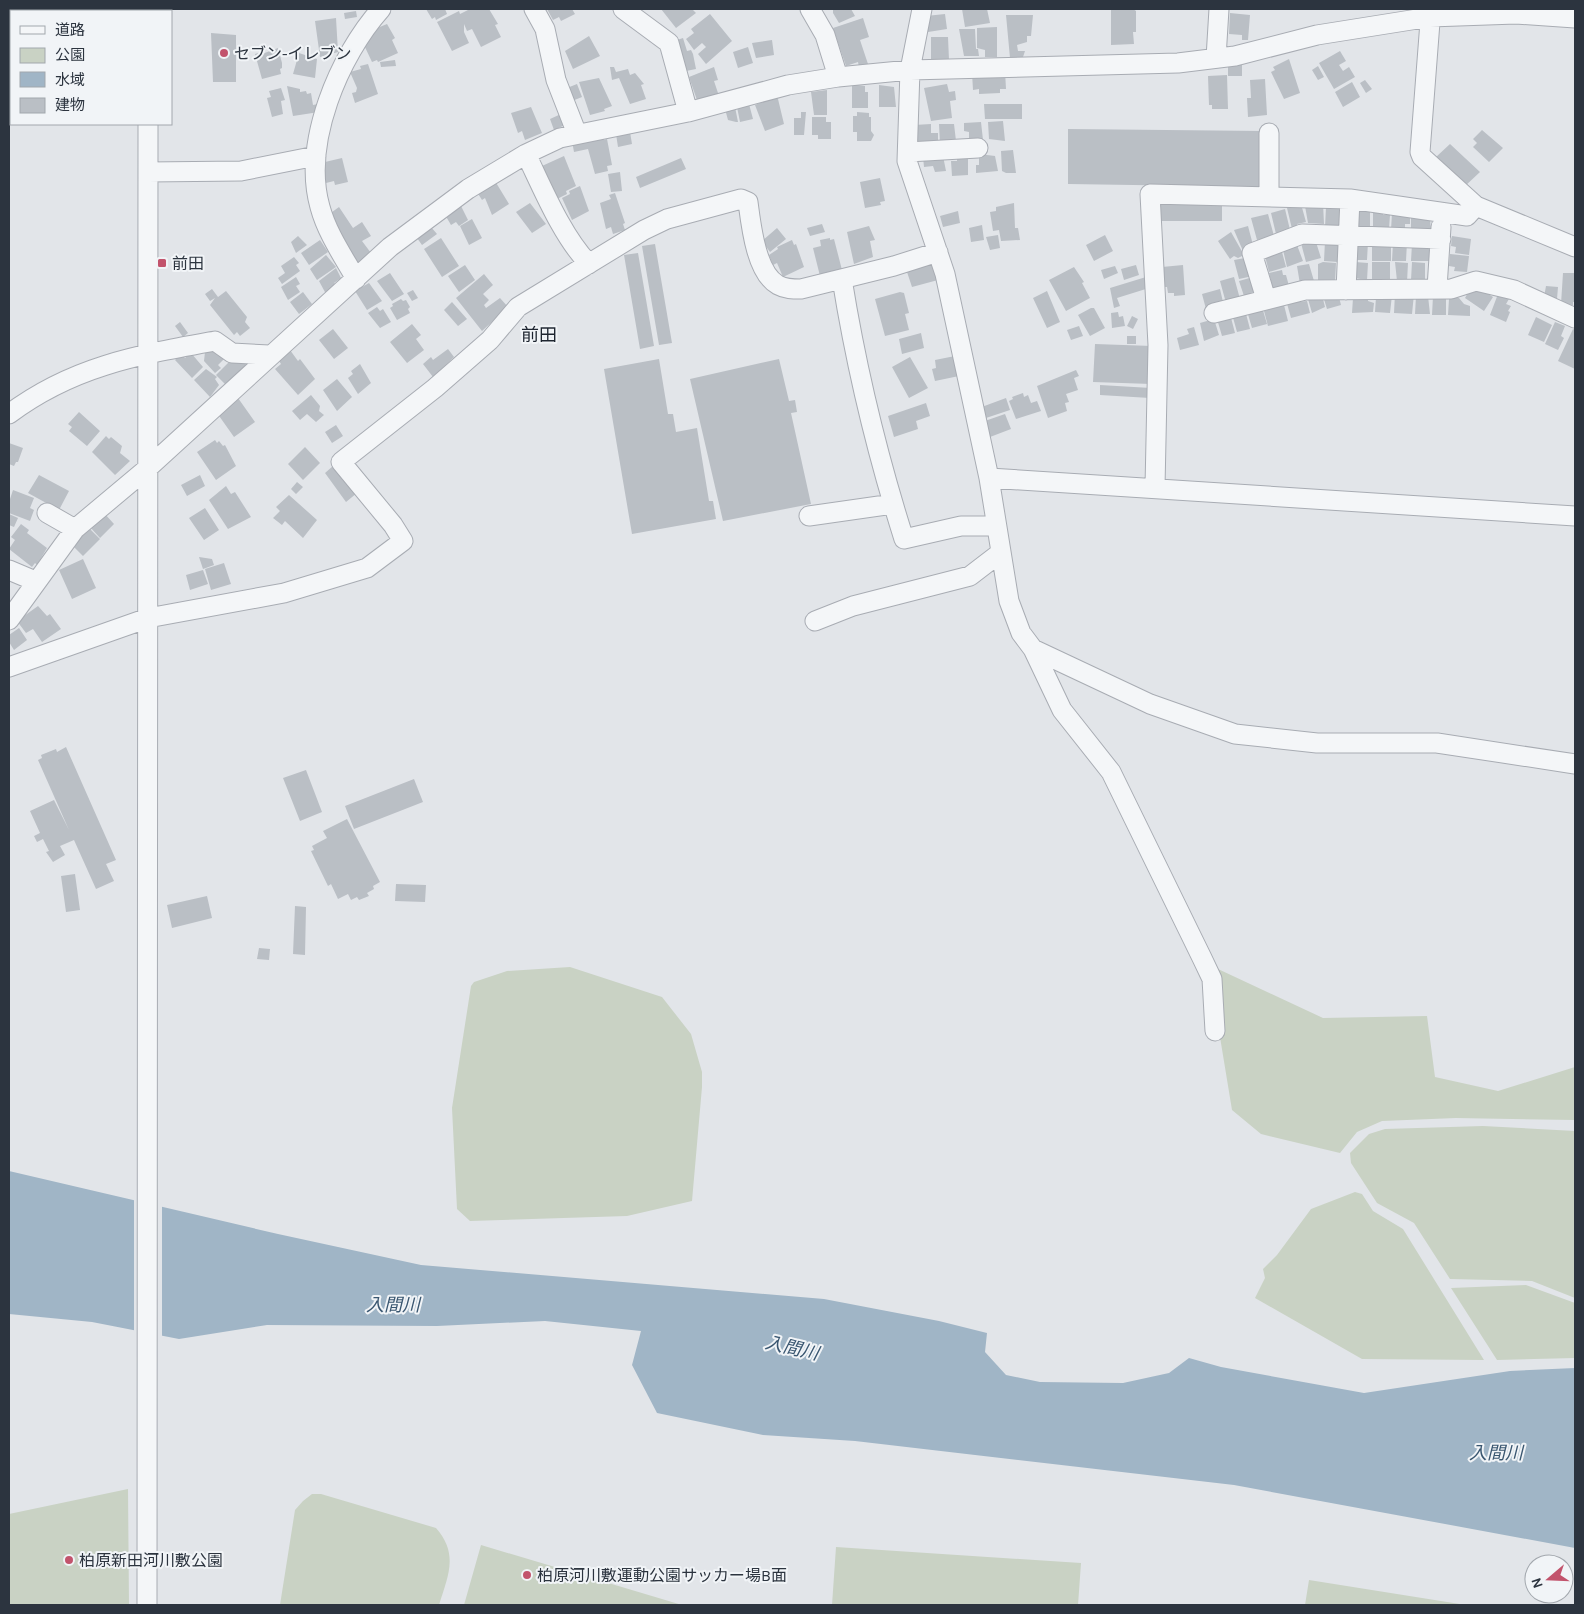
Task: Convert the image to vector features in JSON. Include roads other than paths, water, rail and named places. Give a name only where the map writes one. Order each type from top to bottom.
[{"type":"street","points":[[356,279],[328,228],[320,207],[316,182],[316,156],[326,108],[340,72],[363,29],[381,9]]},
{"type":"street","points":[[534,9],[544,29],[556,80],[576,134]]},
{"type":"street","points":[[623,9],[669,43],[677,69],[678,83],[688,112]]},
{"type":"street","points":[[810,9],[825,35],[838,77]]},
{"type":"street","points":[[922,9],[910,70],[907,161],[945,274],[988,478],[1009,601],[1021,633],[1033,649],[1062,710],[1111,772],[1202,958],[1212,979],[1215,1031]]},
{"type":"street","points":[[1216,58],[1219,9]]},
{"type":"street","points":[[1431,13],[1420,152],[1422,157],[1476,206],[1575,248]]},
{"type":"street","points":[[9,620],[75,529],[149,467],[269,355],[390,247],[468,189],[526,154],[560,138],[688,112],[779,87],[838,77],[910,70],[1178,63],[1247,54],[1317,35],[1431,13],[1516,14],[1575,18]]},
{"type":"street","points":[[147,1605],[147,639],[149,467],[146,353],[148,125]]},
{"type":"street","points":[[1269,133],[1269,197]]},
{"type":"street","points":[[908,152],[978,148]]},
{"type":"street","points":[[526,154],[552,207],[580,255],[589,264]]},
{"type":"street","points":[[148,172],[241,171],[316,156]]},
{"type":"street","points":[[1155,487],[1158,345],[1150,194],[1350,199],[1467,216],[1476,206]]},
{"type":"street","points":[[9,667],[148,618],[284,593],[367,568],[403,541],[394,525],[341,462],[435,388],[490,340],[518,307],[644,230],[667,219],[742,199],[748,202],[753,240],[768,278],[786,289],[800,289],[842,279],[894,266],[938,252]]},
{"type":"street","points":[[1346,290],[1350,238],[1350,199]]},
{"type":"street","points":[[1437,288],[1442,212]]},
{"type":"street","points":[[1266,299],[1252,253],[1302,234],[1350,238],[1441,239]]},
{"type":"street","points":[[842,279],[852,341],[893,504],[904,539],[961,526],[996,526]]},
{"type":"street","points":[[1214,313],[1305,290],[1451,289],[1476,281],[1514,290],[1575,318]]},
{"type":"street","points":[[9,414],[75,375],[119,359],[215,341],[232,353],[269,355]]},
{"type":"street","points":[[988,478],[1155,487],[1575,516]]},
{"type":"street","points":[[809,516],[893,504]]},
{"type":"street","points":[[47,513],[75,529]]},
{"type":"street","points":[[815,621],[853,606],[970,576],[1000,553]]},
{"type":"street","points":[[9,570],[36,581]]},
{"type":"street","points":[[1033,649],[1150,704],[1235,734],[1317,743],[1437,743],[1575,764]]},
{"type":"water","name":"入間川","points":[[9,1171],[278,1234],[421,1265],[824,1299],[939,1321],[987,1333],[985,1352],[1006,1375],[1040,1382],[1123,1383],[1169,1373],[1189,1358],[1221,1367],[1364,1393],[1510,1371],[1575,1368],[1575,1548],[1234,1485],[855,1441],[763,1435],[657,1413],[632,1365],[641,1331],[545,1321],[437,1326],[267,1325],[179,1339],[92,1322],[9,1314]]},
{"type":"place","name":"セブン-イレブン","points":[[224,53]]},
{"type":"place","name":"前田","points":[[162,263]]},
{"type":"place","name":"柏原新田河川敷公園","points":[[69,1560]]},
{"type":"place","name":"柏原河川敷運動公園サッカー場B面","points":[[527,1575]]},
{"type":"district","name":"前田","points":[[539,335]]}]
